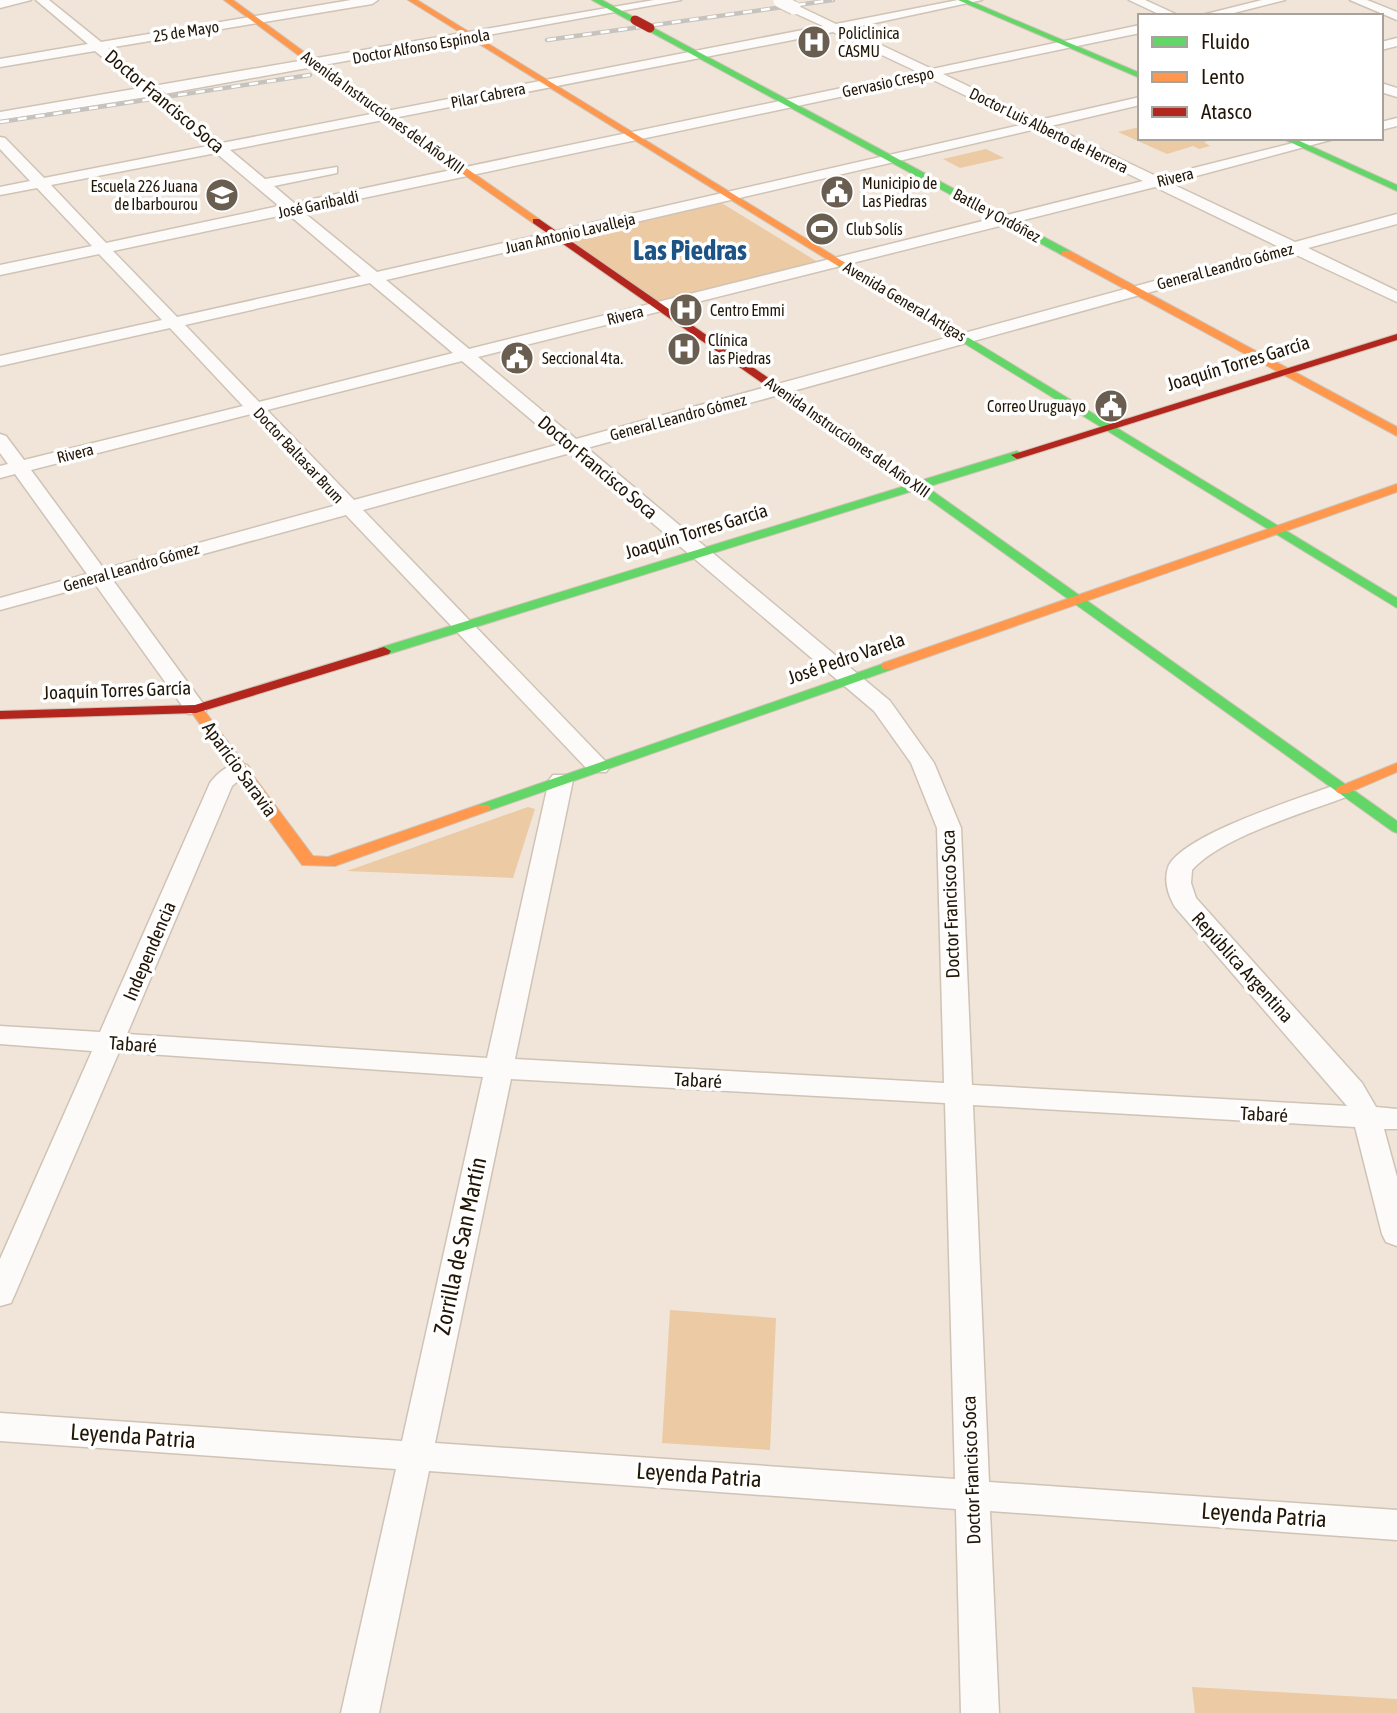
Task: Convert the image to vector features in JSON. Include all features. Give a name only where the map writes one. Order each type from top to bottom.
[{"type":"street","points":[[0,4],[25,0]]},
{"type":"street","name":"Doctor Francisco Soca","points":[[42,0],[221,147],[882,706],[909,737],[936,788],[948,828],[980,1713]]},
{"type":"street","name":"Avenida Instrucciones del Año XIII","points":[[228,0],[386,116],[917,485],[1397,828]]},
{"type":"street","name":"25 de Mayo","points":[[0,63],[372,0]]},
{"type":"street","name":"Avenida General Artigas","points":[[412,0],[1110,425],[1397,604]]},
{"type":"street","name":"Batlle y Ordóñez","points":[[596,0],[1397,432]]},
{"type":"street","name":"Doctor Alfonso Espínola","points":[[0,116],[158,96],[315,64],[675,0]]},
{"type":"street","points":[[1135,0],[1169,14]]},
{"type":"street","points":[[1213,14],[1279,0]]},
{"type":"street","points":[[1356,0],[1397,16]]},
{"type":"street","name":"Doctor Luis Alberto de Herrera","points":[[778,1],[1397,297]]},
{"type":"street","points":[[968,1],[1138,75]]},
{"type":"street","name":"Pilar Cabrera","points":[[0,191],[968,1]]},
{"type":"street","name":"Gervasio Crespo","points":[[636,136],[1138,29]]},
{"type":"street","name":"Juan Antonio Lavalleja","points":[[0,361],[557,237],[1138,101]]},
{"type":"street","name":"José Garibaldi","points":[[0,270],[636,136]]},
{"type":"street","points":[[1290,140],[1397,188]]},
{"type":"street","name":"Rivera","points":[[10,470],[1324,140]]},
{"type":"street","name":"Doctor Baltasar Brum","points":[[0,141],[598,767]]},
{"type":"street","points":[[264,184],[332,170]]},
{"type":"street","name":"General Leandro Gómez","points":[[0,604],[1397,219]]},
{"type":"street","name":"Joaquín Torres García","points":[[0,715],[196,709],[1397,337]]},
{"type":"street","name":"Aparicio Saravia","points":[[0,440],[10,470],[98,576],[308,860]]},
{"type":"street","name":"José Pedro Varela","points":[[308,860],[329,862],[1397,488]]},
{"type":"street","name":"República Argentina","points":[[1397,767],[1210,845],[1182,866],[1178,883],[1185,901],[1352,1090],[1367,1117],[1397,1234]]},
{"type":"street","name":"Independencia","points":[[0,1293],[222,782],[239,770]]},
{"type":"street","name":"Zorrilla de San Martín","points":[[360,1713],[561,780]]},
{"type":"street","name":"Tabaré","points":[[0,1035],[498,1068],[1397,1119]]},
{"type":"street","name":"Leyenda Patria","points":[[0,1427],[1397,1525]]},
{"type":"shaded area","points":[[1138,127],[1138,140],[1212,140],[1204,142],[1210,146],[1199,149],[1193,146],[1167,154],[1118,132]]},
{"type":"shaded area","points":[[986,149],[1004,158],[960,168],[943,159]]},
{"type":"shaded area","points":[[720,202],[821,264],[661,304],[566,238]]},
{"type":"shaded area","points":[[528,807],[535,809],[513,878],[347,871]]},
{"type":"shaded area","points":[[670,1310],[776,1318],[770,1450],[662,1443]]},
{"type":"shaded area","points":[[1192,1687],[1397,1699],[1397,1713],[1195,1713]]},
{"type":"railway","points":[[547,40],[833,0]]},
{"type":"railway","points":[[0,122],[310,75]]},
{"type":"traffic: fast","points":[[596,0],[635,20]]},
{"type":"traffic: fast","points":[[962,0],[1138,75]]},
{"type":"traffic: fast","points":[[650,28],[1066,253]]},
{"type":"traffic: fast","points":[[1289,140],[1397,188]]},
{"type":"traffic: fast","points":[[842,264],[1397,604]]},
{"type":"traffic: fast","points":[[384,651],[1017,455]]},
{"type":"traffic: fast","points":[[911,481],[1397,828]]},
{"type":"traffic: fast","points":[[483,808],[888,666]]},
{"type":"traffic: slow","points":[[228,0],[386,116],[536,221]]},
{"type":"traffic: slow","points":[[412,0],[842,264]]},
{"type":"traffic: slow","points":[[1066,253],[1397,432]]},
{"type":"traffic: slow","points":[[888,666],[1397,488]]},
{"type":"traffic: slow","points":[[196,709],[308,861],[329,862],[483,808]]},
{"type":"traffic: slow","points":[[1343,790],[1397,767]]},
{"type":"traffic: jam","points":[[635,20],[650,28]]},
{"type":"traffic: jam","points":[[536,221],[911,481]]},
{"type":"traffic: jam","points":[[1017,455],[1397,337]]},
{"type":"traffic: jam","points":[[0,715],[196,709],[384,651]]},
{"type":"place","name":"Policlinica CASMU","points":[[814,42]]},
{"type":"place","name":"Municipio de Las Piedras","points":[[837,192]]},
{"type":"place","name":"Escuela 226 Juana de Ibarbourou","points":[[222,195]]},
{"type":"place","name":"Club Solís","points":[[822,229]]},
{"type":"place","name":"Centro Emmi","points":[[686,310]]},
{"type":"place","name":"Clínica las Piedras","points":[[684,349]]},
{"type":"place","name":"Seccional 4ta.","points":[[517,358]]},
{"type":"place","name":"Correo Uruguayo","points":[[1111,406]]},
{"type":"district","name":"Las Piedras","points":[[690,250]]}]
